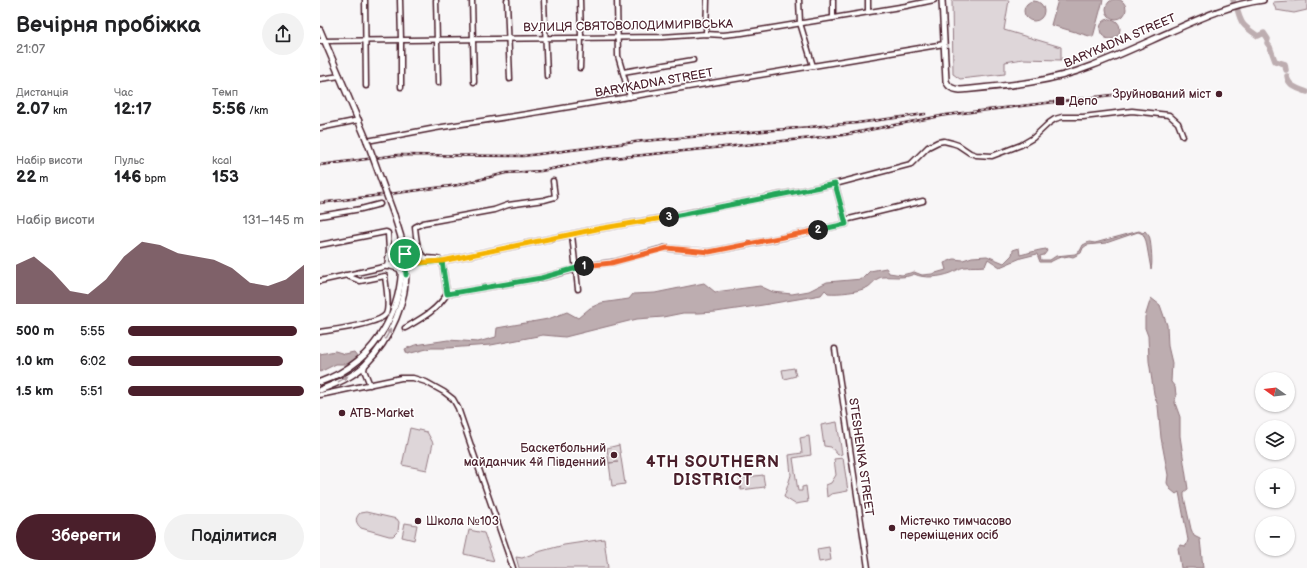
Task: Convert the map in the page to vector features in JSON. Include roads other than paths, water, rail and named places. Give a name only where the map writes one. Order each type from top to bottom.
[{"type":"main road","points":[[942,0],[944,44]]},
{"type":"main road","name":"BARYKADNA STREET","points":[[944,44],[945,74],[948,86],[953,89],[960,90],[1007,86],[1062,76],[1091,66],[1206,15],[1246,2],[1263,0]]},
{"type":"main road","points":[[320,30],[322,41],[340,76],[368,141],[394,215],[403,253],[404,275],[404,292],[398,314],[387,336],[365,365],[343,380],[320,390]]},
{"type":"main road","points":[[320,382],[340,374],[360,360],[370,350],[393,312],[404,275]]},
{"type":"street","points":[[365,0],[366,86]]},
{"type":"street","points":[[400,0],[401,87]]},
{"type":"street","points":[[436,0],[438,83]]},
{"type":"street","points":[[472,0],[474,82]]},
{"type":"street","points":[[508,0],[510,79]]},
{"type":"street","points":[[544,0],[544,38],[547,76]]},
{"type":"street","points":[[580,0],[580,68]]},
{"type":"street","points":[[617,0],[618,56],[630,97]]},
{"type":"street","points":[[706,34],[707,0]]},
{"type":"street","points":[[799,0],[800,23],[813,66]]},
{"type":"street","points":[[833,0],[833,18]]},
{"type":"street","points":[[868,0],[868,12]]},
{"type":"street","points":[[905,0],[906,6]]},
{"type":"street","name":"ВУЛИЦЯ СВЯТОВОЛОДИМИРІВСЬКА","points":[[322,41],[617,36],[662,37],[706,34],[723,35],[906,6],[934,0]]},
{"type":"street","name":"BARYKADNA STREET","points":[[368,141],[436,128],[944,44]]},
{"type":"street","points":[[623,72],[693,60]]},
{"type":"street","points":[[320,79],[340,76]]},
{"type":"street","points":[[387,267],[399,269],[404,275],[409,266],[415,263],[442,261],[835,184],[911,164],[928,147],[938,142],[944,141],[952,143],[976,155],[992,156],[1021,145],[1033,138],[1055,119],[1062,117],[1084,117],[1132,111],[1169,115],[1178,123],[1183,136]]},
{"type":"street","points":[[320,128],[359,120]]},
{"type":"street","points":[[442,261],[439,259],[425,258],[421,254],[415,227],[424,223],[494,210],[508,205],[555,197],[553,181]]},
{"type":"street","points":[[447,294],[541,278],[591,265],[611,263],[667,248],[709,252],[846,224],[835,184]]},
{"type":"street","points":[[845,220],[923,201]]},
{"type":"street","points":[[320,216],[380,204]]},
{"type":"street","points":[[320,245],[386,232],[388,233],[389,251],[387,267]]},
{"type":"street","points":[[572,235],[578,289]]},
{"type":"street","points":[[320,281],[387,267],[398,260],[403,253],[409,261],[415,263]]},
{"type":"street","points":[[405,328],[434,310],[441,304],[447,294],[442,261]]},
{"type":"street","points":[[320,332],[362,325],[383,317],[388,308],[385,276],[360,281],[345,276]]},
{"type":"street","name":"STESHENKA STREET","points":[[835,349],[868,568]]},
{"type":"street","points":[[365,365],[364,370],[370,384]]},
{"type":"street","points":[[320,395],[402,378],[420,379],[444,392],[453,399],[458,408],[512,568]]},
{"type":"waterway","points":[[1237,8],[1240,18],[1246,27],[1258,36],[1264,33],[1268,39],[1267,43],[1275,61],[1285,64],[1286,70]]},
{"type":"waterway","points":[[1287,76],[1292,85],[1307,92]]},
{"type":"railway","points":[[320,203],[458,185],[506,173],[541,171],[603,159],[843,135],[946,115],[1112,95]]},
{"type":"railway","points":[[320,165],[398,155],[523,156],[643,141],[857,123],[925,114]]},
{"type":"place","name":"Зруйнований міст","points":[[1219,94]]},
{"type":"place","name":"Депо","points":[[1060,101]]},
{"type":"place","name":"ATB-Market","points":[[342,413]]},
{"type":"place","name":"Баскетбольний майданчик 4й Південний","points":[[614,455]]},
{"type":"place","name":"Школа №103","points":[[418,521]]},
{"type":"place","name":"Містечко тимчасово переміщених осіб","points":[[892,528]]},
{"type":"district","name":"4TH SOUTHERN DISTRICT","points":[[713,471]]}]
